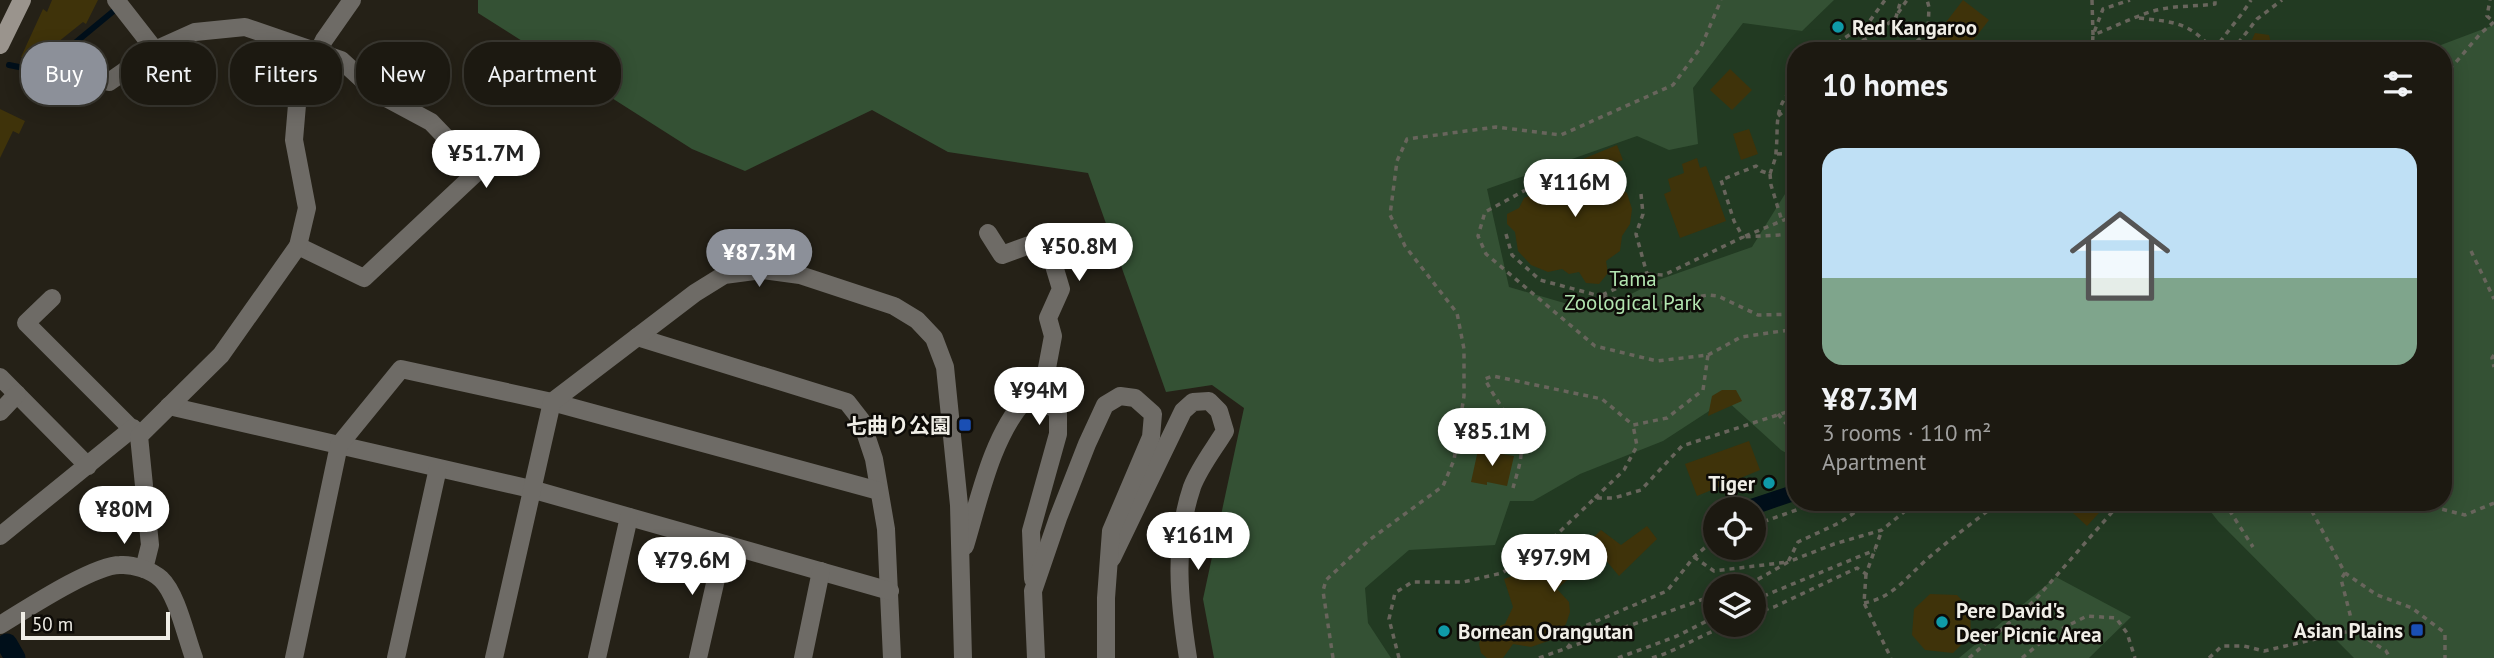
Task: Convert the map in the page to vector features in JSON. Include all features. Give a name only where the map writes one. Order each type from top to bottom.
[{"type":"main road","points":[[0,45],[22,0]]},
{"type":"street","points":[[116,0],[149,42]]},
{"type":"street","points":[[323,42],[352,0]]},
{"type":"street","points":[[173,42],[195,32],[245,27],[291,42]]},
{"type":"street","points":[[298,246],[364,278],[478,171],[431,122],[377,93],[342,61]]},
{"type":"street","points":[[109,82],[121,74]]},
{"type":"street","points":[[0,536],[169,405],[221,355],[298,246],[307,208],[294,140],[297,105]]},
{"type":"street","points":[[988,233],[1002,255],[1046,239],[1061,289],[1048,318],[1053,336],[1041,400]]},
{"type":"street","points":[[494,658],[552,402],[695,293],[724,275],[762,270],[800,275],[894,306],[917,320],[934,338],[945,367],[960,505],[963,658]]},
{"type":"street","points":[[52,298],[26,323],[136,432],[150,545],[144,569]]},
{"type":"street","points":[[637,337],[847,402],[862,420],[873,459],[886,529],[892,658]]},
{"type":"street","points":[[294,658],[339,445],[401,369],[552,402],[879,491]]},
{"type":"street","points":[[0,377],[88,466]]},
{"type":"street","points":[[0,412],[17,394]]},
{"type":"street","points":[[1033,591],[1058,518],[1105,405],[1120,396],[1135,398],[1153,414],[1151,437],[1111,531],[1106,598],[1107,658]]},
{"type":"street","points":[[961,559],[992,461],[1014,412],[1026,399],[1041,400],[1058,411],[1058,434],[1031,531],[1037,658]]},
{"type":"street","points":[[1109,564],[1183,411],[1193,402],[1209,401],[1219,411],[1225,431],[1193,485],[1181,534],[1180,605],[1188,658]]},
{"type":"street","points":[[169,405],[531,489],[890,591]]},
{"type":"street","points":[[396,658],[438,468]]},
{"type":"street","points":[[597,658],[629,517]]},
{"type":"street","points":[[698,658],[724,544]]},
{"type":"street","points":[[0,625],[98,570],[120,565],[144,569],[161,579],[171,595],[194,658]]},
{"type":"street","points":[[803,658],[821,571]]},
{"type":"path","points":[[1333,658],[1323,591],[1326,580],[1368,541],[1443,486],[1454,460],[1464,396],[1464,349],[1457,313],[1405,246],[1390,215],[1396,161],[1407,139],[1496,127],[1561,135],[1673,85],[1701,47],[1721,0]]},
{"type":"path","points":[[1839,42],[1870,22],[1885,0]]},
{"type":"path","points":[[1896,17],[1900,0]]},
{"type":"path","points":[[1859,42],[1896,17],[1907,0]]},
{"type":"path","points":[[1916,42],[1928,31],[1927,0]]},
{"type":"path","points":[[2092,0],[2093,42]]},
{"type":"path","points":[[2093,35],[2103,9],[2130,0]]},
{"type":"path","points":[[2093,35],[2147,13],[2176,6],[2190,8],[2216,4],[2216,0]]},
{"type":"path","points":[[2220,42],[2234,22],[2243,15],[2251,0]]},
{"type":"path","points":[[2239,42],[2257,19],[2282,0]]},
{"type":"path","points":[[2452,67],[2494,22],[2487,16],[2490,0]]},
{"type":"path","points":[[2139,18],[2182,23],[2201,35],[2206,42]]},
{"type":"path","points":[[1782,221],[1770,174],[1777,154],[1777,116],[1787,97]]},
{"type":"path","points":[[1777,116],[1787,109]]},
{"type":"path","points":[[1777,154],[1787,153]]},
{"type":"path","points":[[1743,237],[1734,221],[1721,180],[1756,166],[1761,172],[1770,174]]},
{"type":"path","points":[[1544,180],[1485,212],[1478,236],[1486,254],[1595,346],[1657,361],[1708,355],[1741,337],[1787,330]]},
{"type":"path","points":[[1641,194],[1643,214],[1636,234],[1647,274]]},
{"type":"path","points":[[1600,296],[1647,274],[1664,275],[1787,219]]},
{"type":"path","points":[[1506,234],[1512,254],[1540,280],[1600,296],[1649,305],[1709,295],[1718,296],[1758,315],[1787,314]]},
{"type":"path","points":[[1743,237],[1787,235]]},
{"type":"path","points":[[2471,251],[2494,299]]},
{"type":"path","points":[[1633,425],[1667,418],[1703,390],[1708,355]]},
{"type":"path","points":[[2494,355],[2494,367]]},
{"type":"path","points":[[1399,658],[1389,619],[1395,593],[1412,582],[1463,582],[1502,573],[1552,539],[1624,470],[1637,446],[1633,425],[1602,399],[1493,376],[1485,379],[1492,395],[1502,406],[1522,448],[1513,488]]},
{"type":"path","points":[[1595,498],[1614,498],[1641,490],[1682,446],[1787,412]]},
{"type":"path","points":[[1778,414],[1787,424]]},
{"type":"path","points":[[2449,511],[2465,515],[2494,503]]},
{"type":"path","points":[[1766,521],[1794,511]]},
{"type":"path","points":[[1788,562],[1798,542],[1839,523],[1857,511]]},
{"type":"path","points":[[1766,575],[1788,562],[1834,544],[1882,530],[1905,511]]},
{"type":"path","points":[[1864,603],[1892,593],[1925,561],[1988,511]]},
{"type":"path","points":[[1969,658],[2035,600],[2113,511]]},
{"type":"path","points":[[2230,511],[2253,547]]},
{"type":"path","points":[[2312,511],[2345,573],[2377,595],[2412,608],[2445,633],[2445,658]]},
{"type":"path","points":[[1882,530],[1866,574],[1864,603],[1891,658]]},
{"type":"path","points":[[1567,648],[1585,626],[1667,591],[1703,549]]},
{"type":"path","points":[[1766,595],[1875,550]]},
{"type":"path","points":[[1694,557],[1714,571],[1788,562]]},
{"type":"path","points":[[1766,609],[1857,568],[1866,574]]},
{"type":"path","points":[[2345,573],[2341,579],[2354,630],[2377,645],[2390,658]]},
{"type":"path","points":[[1539,658],[1703,599]]},
{"type":"path","points":[[2022,658],[2051,634],[2087,616],[2116,618],[2127,634],[2135,658]]},
{"type":"path","points":[[1618,658],[1677,636],[1703,623]]},
{"type":"path","points":[[2209,658],[2222,646],[2244,646],[2264,651],[2354,630]]},
{"type":"path","points":[[1651,658],[1671,652],[1703,634]]},
{"type":"green space","points":[[478,0],[1834,0],[1802,31],[1743,23],[1693,88],[1698,144],[1669,150],[1637,136],[1487,189],[1509,287],[1595,312],[1661,279],[1752,247],[1787,191],[1787,453],[1726,400],[1663,441],[1580,474],[1533,501],[1510,501],[1495,545],[1409,550],[1365,588],[1368,623],[1391,658],[1214,658],[1203,599],[1244,408],[1212,385],[1166,392],[1088,173],[948,152],[872,110],[745,171],[692,149],[621,104],[621,42],[524,42],[478,13]]},
{"type":"green space","name":"Tama Zoological Park","points":[[1753,0],[2494,0],[2494,658],[1350,658],[1337,592],[1407,208]]},
{"type":"green space","points":[[2494,25],[2494,658],[2354,658],[2210,511],[2452,511],[2452,42],[2449,42]]},
{"type":"green space","points":[[2056,577],[2131,617],[2089,658],[1959,658]]},
{"type":"water","points":[[1787,487],[1787,504],[1766,511],[1766,497],[1756,497]]},
{"type":"building","points":[[52,0],[98,0],[86,24],[83,22],[58,42],[28,42],[43,9],[47,12]]},
{"type":"building","points":[[1963,0],[1989,20],[1972,42],[1931,42]]},
{"type":"building","points":[[2255,33],[2269,35],[2271,42],[2251,42]]},
{"type":"building","points":[[1730,69],[1752,90],[1732,110],[1710,90]]},
{"type":"building","points":[[0,109],[25,121],[19,134],[13,131],[0,158]]},
{"type":"building","points":[[1749,129],[1758,154],[1741,160],[1733,134]]},
{"type":"building","points":[[1617,145],[1623,160],[1607,166],[1615,186],[1627,193],[1632,209],[1630,224],[1622,236],[1620,251],[1606,261],[1608,273],[1599,284],[1586,283],[1579,272],[1569,274],[1562,269],[1548,272],[1531,265],[1518,251],[1515,232],[1507,224],[1507,214],[1519,208],[1524,198],[1555,186],[1549,173]]},
{"type":"building","points":[[1697,158],[1700,168],[1706,166],[1726,221],[1680,238],[1664,194],[1671,191],[1668,179],[1684,173],[1682,164]]},
{"type":"building","points":[[1722,390],[1736,390],[1742,401],[1708,416],[1712,396]]},
{"type":"building","points":[[1749,441],[1760,470],[1697,496],[1685,464]]},
{"type":"building","points":[[1478,450],[1514,456],[1507,486],[1471,482]]},
{"type":"building","points":[[2071,511],[2101,511],[2087,526]]},
{"type":"building","points":[[1647,526],[1657,539],[1619,576],[1599,552],[1557,589],[1569,602],[1570,612],[1566,624],[1551,640],[1531,647],[1513,644],[1503,658],[1487,658],[1481,653],[1479,644],[1482,636],[1505,624],[1513,607],[1504,579],[1531,569],[1532,573],[1569,562],[1601,530],[1621,545]]},
{"type":"building","name":"Pere David's Deer Picnic Area","points":[[1930,594],[1957,595],[1970,609],[1971,635],[1953,653],[1925,650],[1912,635],[1914,609]]},
{"type":"waterway","points":[[9,65],[34,70],[47,66],[116,9]]},
{"type":"waterway","points":[[7,644],[15,658]]},
{"type":"place","name":"Red Kangaroo","points":[[1838,27]]},
{"type":"place","name":"七曲り公園","points":[[965,425]]},
{"type":"place","name":"Tiger","points":[[1769,483]]},
{"type":"place","name":"Pere David's Deer Picnic Area","points":[[1942,622]]},
{"type":"place","name":"Asian Plains","points":[[2417,630]]},
{"type":"place","name":"Bornean Orangutan","points":[[1444,631]]}]
